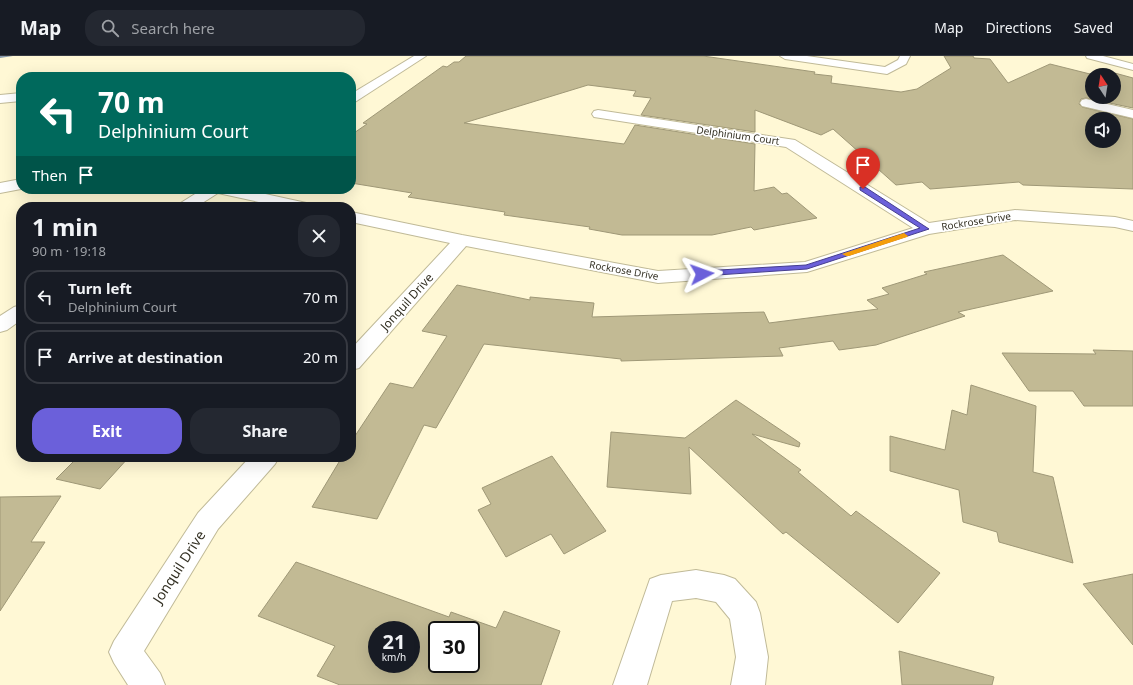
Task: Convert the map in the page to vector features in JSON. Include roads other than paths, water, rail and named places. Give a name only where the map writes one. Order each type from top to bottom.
[{"type":"street","points":[[356,96],[421,56]]},
{"type":"street","points":[[785,56],[887,71],[902,62],[905,56]]},
{"type":"street","points":[[1091,56],[1133,67]]},
{"type":"street","points":[[1129,56],[1133,57]]},
{"type":"street","points":[[356,87],[368,88]]},
{"type":"street","points":[[0,99],[16,97]]},
{"type":"street","points":[[1090,104],[1133,114]]},
{"type":"street","name":"Delphinium Court","points":[[598,114],[790,143],[926,229]]},
{"type":"street","points":[[0,188],[16,185]]},
{"type":"street","points":[[193,202],[206,194]]},
{"type":"street","points":[[244,194],[281,202]]},
{"type":"street","name":"Rockrose Drive","points":[[356,218],[462,240],[658,277],[807,267],[926,229],[1015,215],[1115,222],[1133,226]]},
{"type":"street","name":"Jonquil Drive","points":[[356,357],[462,240]]},
{"type":"street","points":[[0,325],[16,314]]},
{"type":"street","name":"Jonquil Drive","points":[[148,685],[125,652],[208,521],[261,462]]},
{"type":"street","points":[[630,685],[661,589],[696,584],[724,589],[745,613],[752,656],[748,685]]},
{"type":"waterway","points":[[0,57],[11,56]]}]
